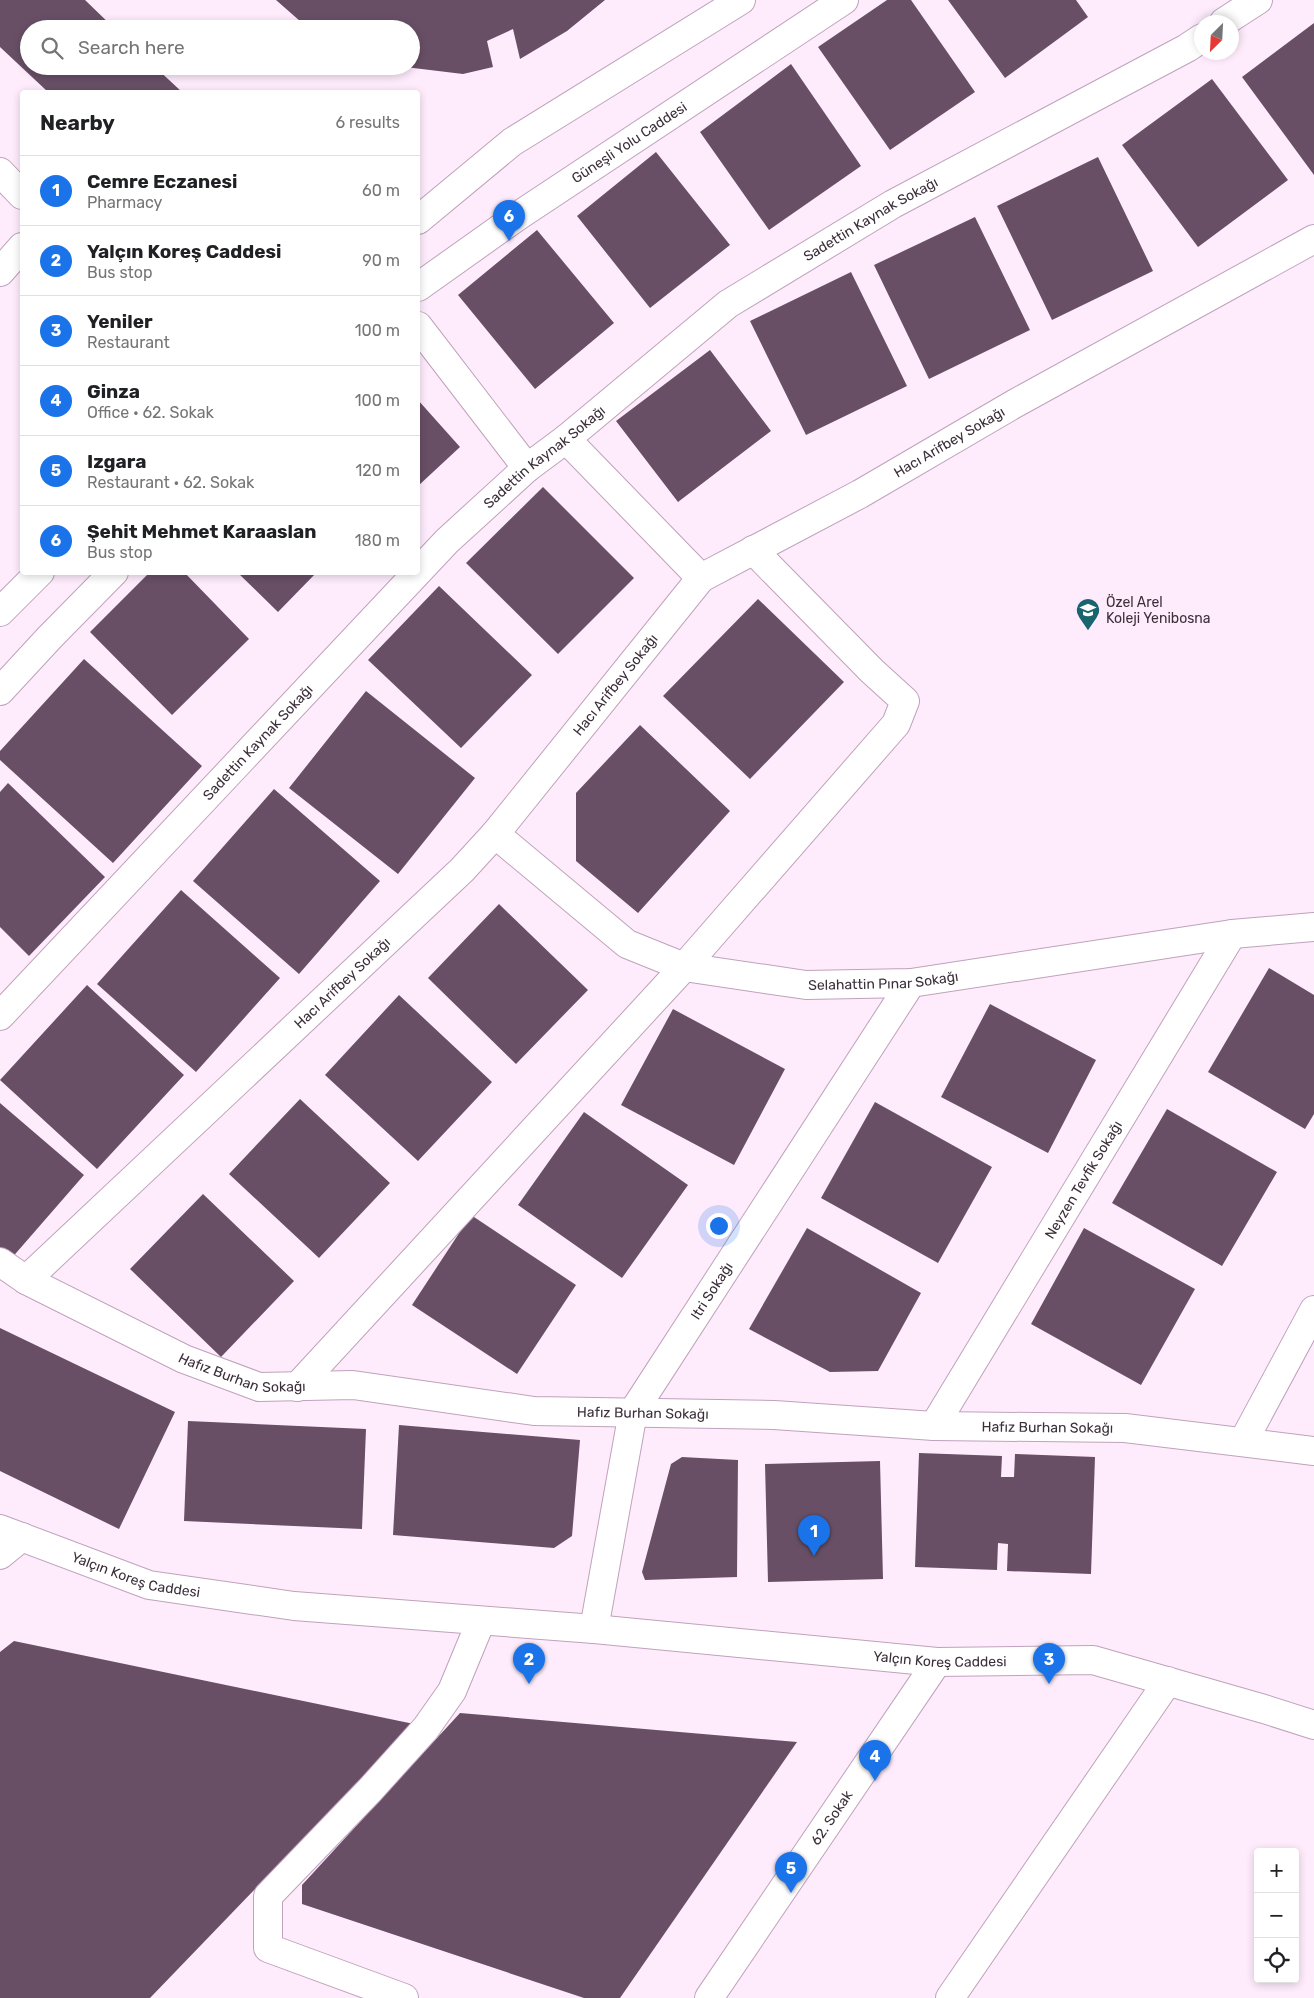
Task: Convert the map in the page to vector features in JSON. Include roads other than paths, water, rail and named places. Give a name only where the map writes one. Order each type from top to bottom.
[{"type":"street","points":[[420,218],[512,142],[741,0]]},
{"type":"street","name":"Güneşli Yolu Caddesi","points":[[420,286],[518,216],[844,0]]},
{"type":"street","points":[[1235,15],[1258,0]]},
{"type":"street","name":"Sadettin Kaynak Sokağı","points":[[420,570],[447,542],[527,468],[566,439],[728,304],[893,204],[1194,43]]},
{"type":"street","points":[[0,172],[20,193]]},
{"type":"street","name":"Hacı Arifbey Sokağı","points":[[26,1280],[462,870],[495,834],[701,578],[860,494],[1014,404],[1314,239]]},
{"type":"street","points":[[0,272],[20,249]]},
{"type":"street","points":[[420,329],[527,468]]},
{"type":"street","points":[[566,439],[701,578]]},
{"type":"street","points":[[297,1387],[684,966],[896,724],[906,701],[872,671],[753,550]]},
{"type":"street","points":[[0,612],[37,575]]},
{"type":"street","points":[[0,691],[111,575]]},
{"type":"street","name":"Sadettin Kaynak Sokağı","points":[[2,1009],[416,575]]},
{"type":"street","name":"Selahattin Pınar Sokağı","points":[[495,834],[627,944],[684,966],[806,985],[911,983],[1232,934],[1314,927]]},
{"type":"street","name":"Neyzen Tevfik Sokağı","points":[[934,1426],[1232,934]]},
{"type":"street","name":"Itri Sokağı","points":[[594,1629],[633,1412],[911,983]]},
{"type":"street","name":"Hafız Burhan Sokağı","points":[[0,1262],[26,1280],[184,1359],[259,1387],[353,1386],[534,1411],[774,1415],[934,1426],[1126,1428],[1314,1451]]},
{"type":"street","points":[[1243,1442],[1314,1310]]},
{"type":"street","points":[[0,1555],[11,1533]]},
{"type":"street","name":"Yalçın Koreş Caddesi","points":[[11,1533],[149,1585],[294,1606],[594,1629],[937,1662],[1094,1660],[1314,1725]]},
{"type":"street","points":[[404,1998],[268,1948],[268,1896],[370,1790],[426,1728],[452,1691],[481,1621]]},
{"type":"street","name":"62. Sokak","points":[[709,1998],[937,1662]]},
{"type":"street","points":[[950,1998],[1168,1682]]},
{"type":"place","name":"Şehit Mehmet Karaaslan","points":[[509,241]]},
{"type":"place","name":"Özel Arel Koleji Yenibosna","points":[[1088,631]]},
{"type":"place","name":"Cemre Eczanesi","points":[[814,1556]]},
{"type":"place","name":"Yalçın Koreş Caddesi","points":[[529,1684]]},
{"type":"place","name":"Yeniler","points":[[1049,1684]]},
{"type":"place","name":"Ginza","points":[[875,1781]]},
{"type":"place","name":"Izgara","points":[[791,1893]]}]
